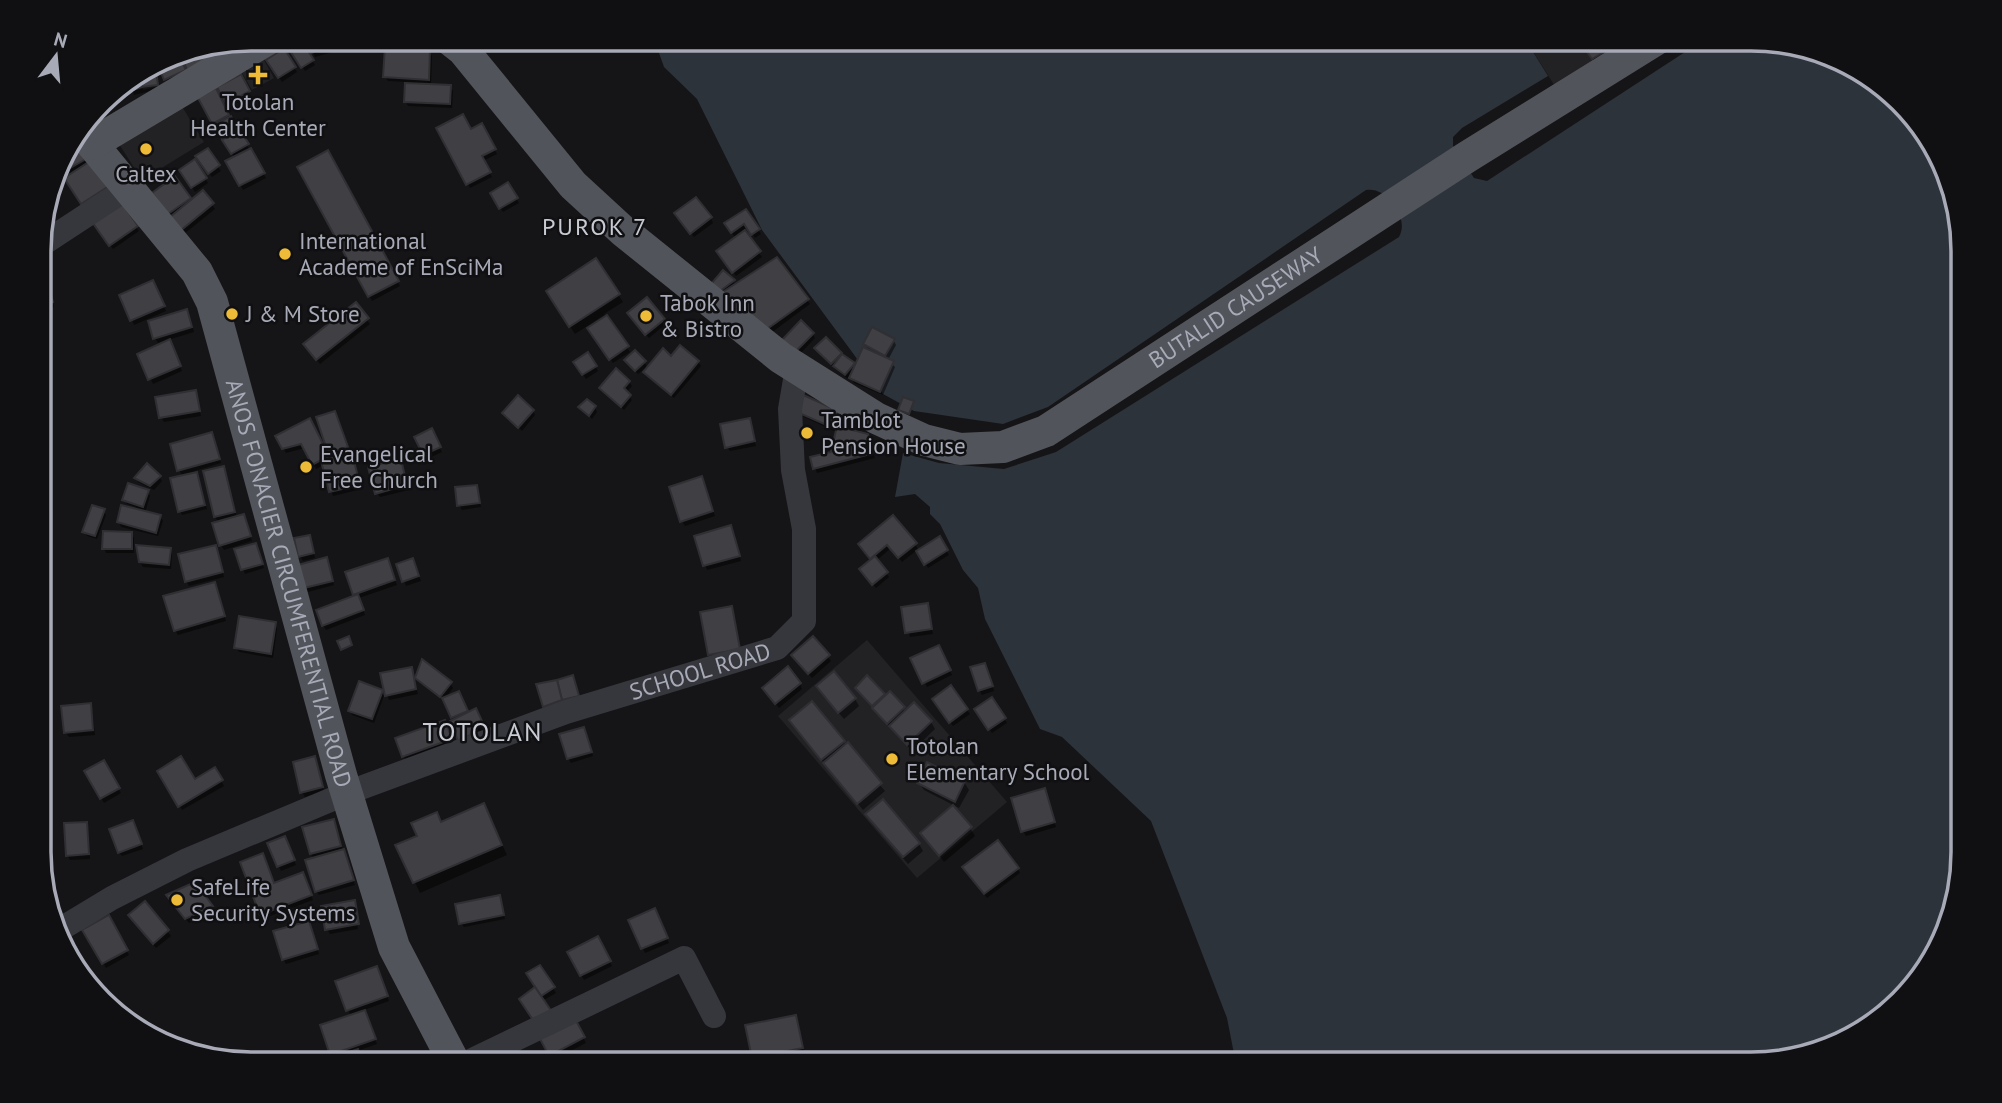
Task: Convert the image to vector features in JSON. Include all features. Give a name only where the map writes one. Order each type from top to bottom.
[{"type":"main road","points":[[88,136],[243,51]]},
{"type":"main road","name":"BUTALID CAUSEWAY","points":[[464,51],[573,185],[641,247],[797,368],[876,418],[924,440],[960,449],[1003,447],[1046,431],[1467,157],[1636,51]]},
{"type":"main road","name":"ANOS FONACIER CIRCUMFERENTIAL ROAD","points":[[87,136],[197,272],[212,302],[346,793],[394,947],[450,1052]]},
{"type":"street","points":[[51,238],[128,188]]},
{"type":"street","name":"SCHOOL ROAD","points":[[65,927],[112,898],[187,860],[346,793],[566,712],[777,648],[804,621],[804,529],[793,470],[790,409],[797,368]]},
{"type":"street","points":[[489,1052],[684,958],[714,1016]]},
{"type":"shaded area","points":[[658,51],[1532,51],[1548,76],[1462,128],[1453,137],[1453,146],[1474,178],[1487,181],[1687,51],[1777,52],[1815,61],[1840,71],[1883,100],[1910,129],[1936,174],[1950,225],[1951,251],[1950,878],[1941,916],[1931,941],[1902,984],[1883,1003],[1840,1032],[1815,1042],[1764,1052],[1234,1052],[1227,1018],[1151,821],[1062,737],[1040,729],[985,619],[978,588],[963,570],[940,524],[930,514],[930,507],[915,494],[895,497],[903,453],[939,463],[1004,469],[1056,452],[1399,237],[1402,229],[1399,213],[1382,193],[1366,190],[1048,407],[1003,424],[914,411],[883,394],[762,230],[697,99],[664,67]]},
{"type":"shaded area","points":[[1533,51],[1621,51],[1558,91]]},
{"type":"shaded area","name":"Totolan Health Center","points":[[264,60],[274,78],[252,90],[242,73]]},
{"type":"shaded area","points":[[181,105],[204,142],[142,180],[119,144]]},
{"type":"shaded area","name":"Totolan Elementary School","points":[[867,640],[1007,802],[917,878],[778,716]]},
{"type":"building","points":[[280,51],[286,51],[296,67],[278,78],[266,60]]},
{"type":"building","points":[[290,51],[308,51],[314,60],[301,68]]},
{"type":"building","points":[[385,51],[430,51],[429,80],[383,77]]},
{"type":"building","points":[[1586,51],[1605,51],[1592,59]]},
{"type":"building","points":[[221,53],[222,55],[187,70],[184,63]]},
{"type":"building","points":[[183,63],[186,70],[164,80],[161,72]]},
{"type":"building","points":[[156,74],[158,85],[142,87],[142,84]]},
{"type":"building","points":[[241,74],[250,91],[226,104],[217,87]]},
{"type":"building","points":[[405,83],[451,85],[450,104],[404,102]]},
{"type":"building","points":[[216,88],[229,115],[212,124],[198,98]]},
{"type":"building","points":[[463,114],[471,129],[482,123],[496,149],[482,156],[491,172],[466,185],[436,128]]},
{"type":"building","points":[[231,116],[238,130],[222,139],[214,125]]},
{"type":"building","points":[[240,130],[249,144],[231,154],[222,140]]},
{"type":"building","points":[[80,148],[86,159],[68,169]]},
{"type":"building","points":[[208,148],[220,165],[208,174],[195,156]]},
{"type":"building","points":[[251,148],[265,173],[239,186],[225,161]]},
{"type":"building","points":[[328,150],[399,281],[368,297],[297,167]]},
{"type":"building","points":[[195,159],[207,178],[191,188],[179,170]]},
{"type":"building","points":[[92,160],[109,186],[81,204],[65,177]]},
{"type":"building","points":[[175,176],[191,198],[168,214],[152,193]]},
{"type":"building","points":[[508,182],[518,198],[499,209],[490,193]]},
{"type":"building","points":[[203,190],[214,203],[180,231],[170,217]]},
{"type":"building","points":[[696,197],[712,217],[690,234],[674,213]]},
{"type":"building","points":[[119,199],[138,226],[109,246],[90,219]]},
{"type":"building","points":[[746,209],[760,229],[751,235],[744,224],[731,233],[724,223]]},
{"type":"building","points":[[745,230],[761,251],[732,273],[716,251]]},
{"type":"building","points":[[777,257],[809,299],[767,329],[721,293]]},
{"type":"building","points":[[596,258],[620,294],[569,327],[546,291]]},
{"type":"building","points":[[723,270],[735,280],[720,291],[711,284]]},
{"type":"building","points":[[153,280],[165,306],[130,321],[119,295]]},
{"type":"building","name":"Tabok Inn & Bistro","points":[[647,297],[665,319],[645,335],[627,313]]},
{"type":"building","points":[[356,302],[369,318],[316,360],[303,344]]},
{"type":"building","points":[[187,309],[192,327],[153,339],[148,321]]},
{"type":"building","points":[[607,315],[629,346],[609,360],[587,328]]},
{"type":"building","points":[[801,320],[814,333],[795,352],[782,340]]},
{"type":"building","points":[[872,327],[895,339],[885,356],[863,344]]},
{"type":"building","points":[[826,337],[842,353],[831,364],[814,348]]},
{"type":"building","points":[[170,339],[181,366],[148,380],[137,354]]},
{"type":"building","points":[[680,345],[699,361],[671,395],[643,372],[663,348],[671,356]]},
{"type":"building","points":[[863,347],[894,361],[880,392],[849,378]]},
{"type":"building","points":[[635,350],[646,361],[635,371],[624,360]]},
{"type":"building","points":[[588,352],[597,366],[582,375],[573,362]]},
{"type":"building","points":[[842,354],[855,363],[845,375],[833,366]]},
{"type":"building","points":[[616,368],[630,381],[624,388],[631,395],[621,407],[599,388]]},
{"type":"building","points":[[196,390],[200,411],[159,418],[155,397]]},
{"type":"building","points":[[801,394],[839,411],[831,427],[799,413]]},
{"type":"building","points":[[518,395],[534,410],[518,428],[502,413]]},
{"type":"building","points":[[903,397],[914,401],[909,414],[898,410]]},
{"type":"building","points":[[587,399],[596,406],[589,416],[578,407]]},
{"type":"building","points":[[335,411],[348,447],[328,453],[316,417]]},
{"type":"building","points":[[310,418],[329,456],[312,465],[301,444],[282,449],[275,436]]},
{"type":"building","points":[[750,418],[755,441],[725,448],[720,424]]},
{"type":"building","points":[[837,426],[868,434],[874,453],[813,469],[810,457],[831,452]]},
{"type":"building","points":[[432,428],[441,447],[423,455],[414,437]]},
{"type":"building","points":[[212,432],[220,459],[177,471],[170,444]]},
{"type":"building","points":[[352,453],[360,485],[329,492],[321,461]]},
{"type":"building","points":[[401,459],[407,485],[375,494],[368,467]]},
{"type":"building","points":[[147,463],[161,476],[150,486],[134,478]]},
{"type":"building","points":[[224,466],[235,512],[214,517],[203,471]]},
{"type":"building","points":[[197,472],[205,505],[178,512],[170,478]]},
{"type":"building","points":[[702,476],[713,511],[680,522],[669,487]]},
{"type":"building","points":[[128,483],[149,490],[143,507],[122,500]]},
{"type":"building","points":[[477,485],[480,503],[457,506],[455,487]]},
{"type":"building","points":[[92,505],[105,509],[95,536],[82,532]]},
{"type":"building","points":[[121,505],[161,515],[156,533],[117,522]]},
{"type":"building","points":[[244,514],[251,536],[219,546],[212,523]]},
{"type":"building","points":[[893,515],[917,543],[898,558],[887,545],[870,559],[858,544]]},
{"type":"building","points":[[731,525],[740,556],[703,566],[694,536]]},
{"type":"building","points":[[103,531],[132,532],[132,549],[102,549]]},
{"type":"building","points":[[310,535],[314,553],[298,557],[294,538]]},
{"type":"building","points":[[940,536],[948,550],[924,565],[916,551]]},
{"type":"building","points":[[256,543],[263,564],[241,570],[234,549]]},
{"type":"building","points":[[136,545],[171,548],[169,565],[139,562]]},
{"type":"building","points":[[216,545],[223,572],[185,582],[178,554]]},
{"type":"building","points":[[875,556],[888,572],[872,585],[859,569]]},
{"type":"building","points":[[327,557],[333,581],[304,588],[298,565]]},
{"type":"building","points":[[388,558],[395,580],[353,595],[345,572]]},
{"type":"building","points":[[413,558],[419,576],[402,582],[396,564]]},
{"type":"building","points":[[215,582],[225,616],[174,631],[163,596]]},
{"type":"building","points":[[358,594],[364,610],[322,626],[316,610]]},
{"type":"building","points":[[928,603],[932,629],[905,633],[901,607]]},
{"type":"building","points":[[732,606],[740,649],[708,655],[700,612]]},
{"type":"building","points":[[239,616],[276,622],[271,654],[234,648]]},
{"type":"building","points":[[349,636],[352,645],[341,650],[337,641]]},
{"type":"building","points":[[813,636],[830,655],[808,674],[791,655]]},
{"type":"building","points":[[939,645],[951,670],[922,684],[910,658]]},
{"type":"building","points":[[422,659],[452,682],[440,697],[415,678]]},
{"type":"building","points":[[985,663],[993,686],[978,691],[970,667]]},
{"type":"building","points":[[788,666],[801,683],[775,704],[762,688]]},
{"type":"building","points":[[412,667],[416,689],[385,696],[380,673]]},
{"type":"building","points":[[834,671],[856,698],[838,713],[816,686]]},
{"type":"building","points":[[573,675],[579,696],[562,700],[557,680]]},
{"type":"building","points":[[867,675],[885,694],[872,706],[855,688]]},
{"type":"building","points":[[557,680],[562,700],[543,707],[536,684]]},
{"type":"building","points":[[359,681],[383,690],[372,719],[348,711]]},
{"type":"building","points":[[951,685],[968,709],[949,723],[932,699]]},
{"type":"building","points":[[459,691],[468,711],[451,718],[442,698]]},
{"type":"building","points":[[890,691],[905,707],[887,724],[872,708]]},
{"type":"building","points":[[992,697],[1006,718],[988,730],[974,709]]},
{"type":"building","points":[[812,701],[845,741],[821,760],[789,720]]},
{"type":"building","points":[[914,702],[932,721],[907,745],[889,726]]},
{"type":"building","points":[[91,703],[93,730],[64,733],[61,706]]},
{"type":"building","points":[[476,708],[482,721],[476,724],[471,735],[458,741],[450,721]]},
{"type":"building","points":[[445,720],[452,739],[402,757],[395,738]]},
{"type":"building","points":[[584,727],[592,752],[567,759],[559,734]]},
{"type":"building","points":[[848,742],[882,783],[857,804],[823,763]]},
{"type":"building","points":[[181,756],[195,779],[215,767],[223,780],[178,807],[157,771]]},
{"type":"building","points":[[315,756],[323,787],[300,793],[293,762]]},
{"type":"building","points":[[104,760],[120,788],[100,799],[84,771]]},
{"type":"building","points":[[927,762],[965,781],[955,802],[917,783]]},
{"type":"building","points":[[1045,788],[1055,822],[1021,832],[1011,798]]},
{"type":"building","points":[[883,799],[920,843],[903,857],[865,814]]},
{"type":"building","points":[[484,803],[502,845],[413,883],[395,845],[417,836],[411,823],[437,812],[441,822]]},
{"type":"building","points":[[953,805],[972,827],[939,856],[920,833]]},
{"type":"building","points":[[334,819],[341,846],[310,854],[302,827]]},
{"type":"building","points":[[133,820],[142,844],[118,853],[109,829]]},
{"type":"building","points":[[87,822],[89,854],[66,856],[64,823]]},
{"type":"building","points":[[285,836],[295,860],[277,867],[267,843]]},
{"type":"building","points":[[998,840],[1019,868],[984,894],[962,867]]},
{"type":"building","points":[[344,849],[354,880],[315,892],[305,860]]},
{"type":"building","points":[[263,853],[274,883],[303,872],[312,895],[260,915],[240,862]]},
{"type":"building","points":[[195,882],[213,906],[185,919],[166,895]]},
{"type":"building","points":[[500,895],[504,915],[459,924],[455,904]]},
{"type":"building","points":[[355,900],[359,924],[325,930],[321,906]]},
{"type":"building","points":[[145,901],[169,930],[153,944],[128,915]]},
{"type":"building","points":[[655,908],[668,938],[641,949],[628,920]]},
{"type":"building","points":[[109,915],[128,950],[102,964],[82,930]]},
{"type":"building","points":[[309,921],[318,949],[282,960],[273,931]]},
{"type":"building","points":[[598,936],[611,961],[580,976],[567,952]]},
{"type":"building","points":[[540,965],[555,987],[541,996],[526,973]]},
{"type":"building","points":[[377,966],[388,996],[346,1011],[335,981]]},
{"type":"building","points":[[535,987],[552,1012],[535,1023],[519,999]]},
{"type":"building","points":[[365,1010],[376,1039],[339,1052],[329,1052],[320,1025]]},
{"type":"building","points":[[573,1015],[585,1037],[557,1052],[547,1052],[537,1033]]},
{"type":"building","points":[[796,1015],[803,1048],[783,1052],[751,1052],[745,1025]]},
{"type":"place","name":"Totolan Health Center","points":[[258,75]]},
{"type":"place","name":"Caltex","points":[[146,149]]},
{"type":"place","name":"International Academe of EnSciMa","points":[[285,254]]},
{"type":"place","name":"J & M Store","points":[[232,314]]},
{"type":"place","name":"Tabok Inn & Bistro","points":[[646,316]]},
{"type":"place","name":"Tamblot Pension House","points":[[807,433]]},
{"type":"place","name":"Evangelical Free Church","points":[[306,467]]},
{"type":"place","name":"Totolan Elementary School","points":[[892,759]]},
{"type":"place","name":"SafeLife Security Systems","points":[[177,900]]},
{"type":"district","name":"PUROK 7","points":[[595,227]]},
{"type":"district","name":"TOTOLAN","points":[[483,732]]}]
